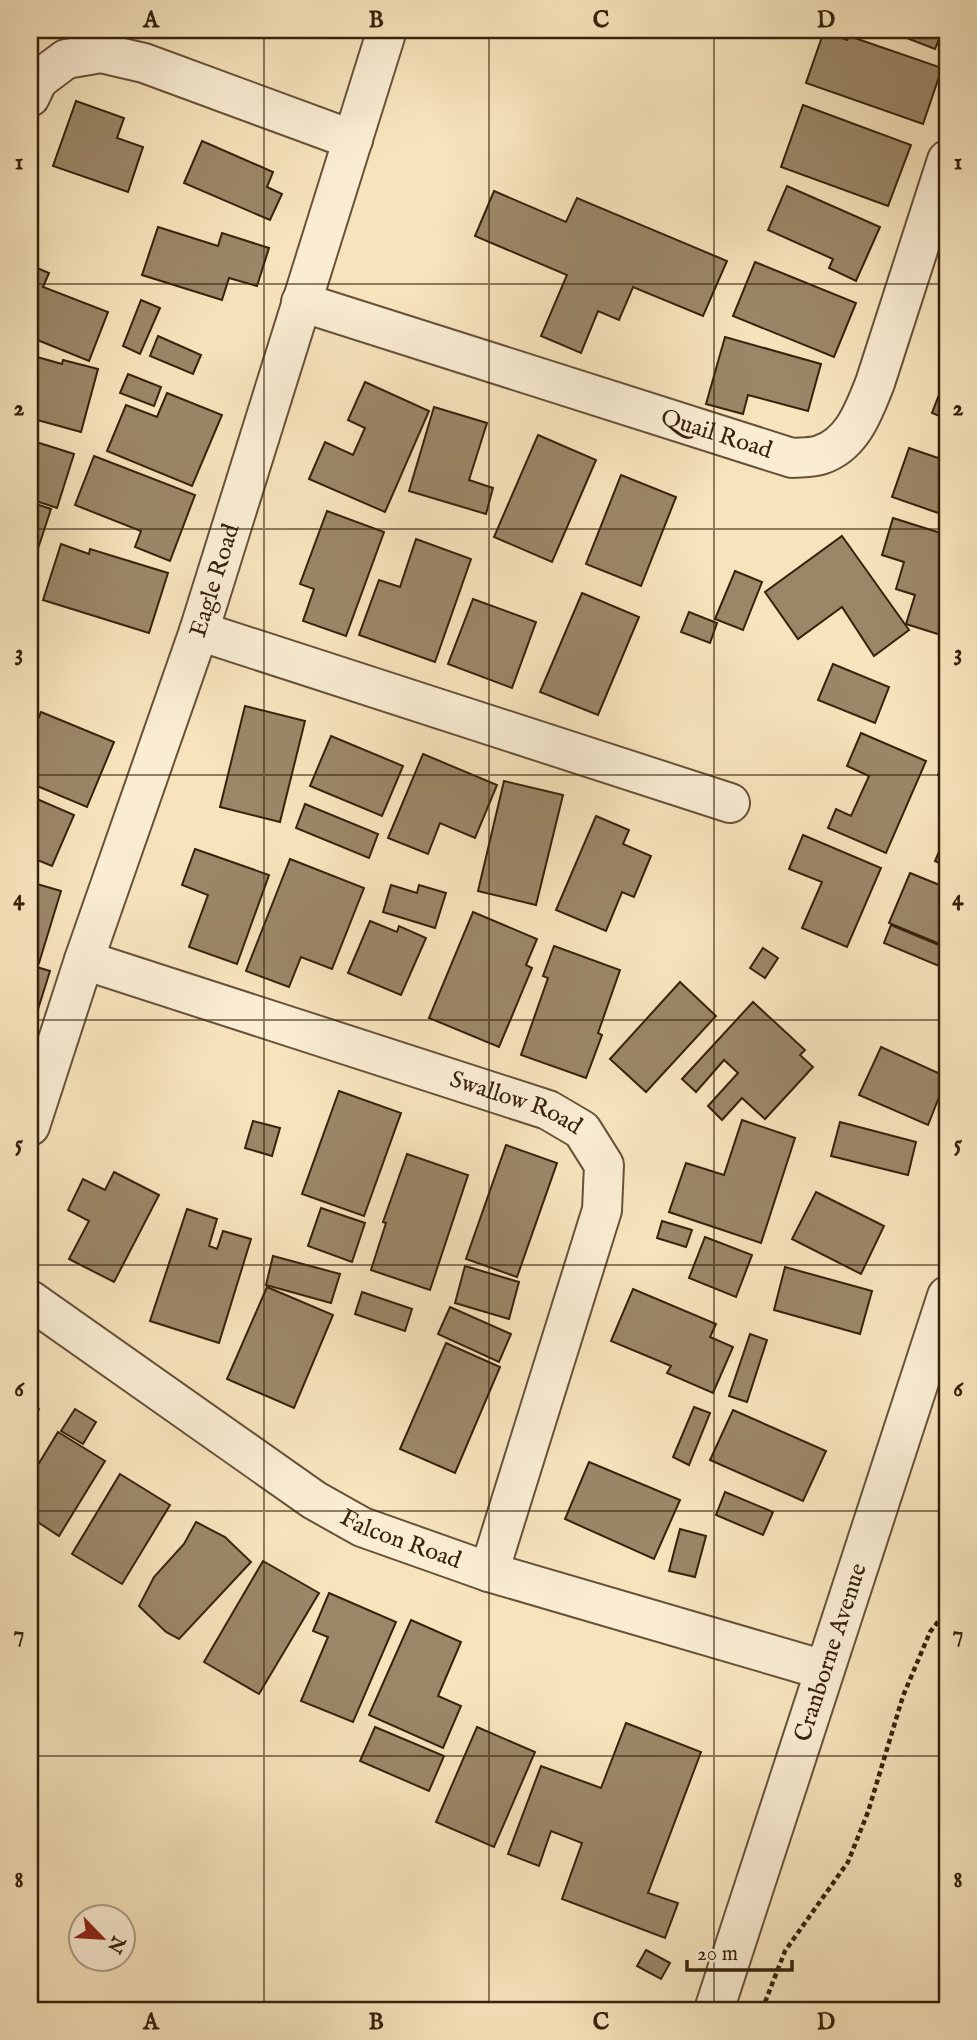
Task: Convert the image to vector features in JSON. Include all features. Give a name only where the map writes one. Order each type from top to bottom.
[{"type":"street","name":"Eagle Road","points":[[30,1126],[84,960],[199,631],[387,30]]},
{"type":"street","points":[[30,97],[38,80],[66,59],[101,53],[144,63],[353,140]]},
{"type":"street","name":"Quail Road","points":[[301,302],[792,458],[819,455],[843,442],[862,416],[947,160]]},
{"type":"street","points":[[199,631],[730,803]]},
{"type":"street","name":"Swallow Road","points":[[84,960],[548,1110],[582,1130],[604,1165],[603,1210],[489,1572]]},
{"type":"street","name":"Cranborne Avenue","points":[[714,2010],[947,1296]]},
{"type":"street","name":"Falcon Road","points":[[30,1300],[314,1500],[362,1527],[489,1572],[824,1670]]},
{"type":"path","points":[[762,2010],[785,1951],[848,1862],[869,1812],[903,1696],[930,1632],[947,1610]]},
{"type":"building","points":[[886,30],[943,30],[935,49]]},
{"type":"building","points":[[824,31],[847,40],[849,36],[942,68],[923,124],[806,83]]},
{"type":"building","points":[[76,101],[124,118],[117,138],[143,147],[128,192],[53,166]]},
{"type":"building","points":[[803,105],[911,145],[888,206],[781,167]]},
{"type":"building","points":[[202,141],[273,172],[267,187],[282,194],[270,220],[184,183]]},
{"type":"building","points":[[787,186],[880,227],[856,281],[829,268],[833,259],[768,230]]},
{"type":"building","points":[[494,191],[566,222],[577,198],[727,261],[703,316],[633,287],[619,320],[598,311],[581,353],[541,336],[567,275],[475,236]]},
{"type":"building","points":[[158,227],[218,246],[222,233],[269,248],[257,286],[229,278],[222,300],[142,275]]},
{"type":"building","points":[[755,262],[856,303],[834,357],[733,316]]},
{"type":"building","points":[[30,265],[49,273],[43,287],[108,312],[89,361],[30,337]]},
{"type":"building","points":[[141,300],[160,308],[140,354],[123,346]]},
{"type":"building","points":[[158,336],[201,355],[193,374],[150,356]]},
{"type":"building","points":[[725,337],[821,364],[808,411],[748,395],[743,414],[706,404]]},
{"type":"building","points":[[30,355],[62,364],[63,360],[98,369],[81,432],[30,418]]},
{"type":"building","points":[[128,374],[161,387],[154,406],[120,393]]},
{"type":"building","points":[[947,374],[947,419],[932,413]]},
{"type":"building","points":[[365,382],[429,411],[385,512],[309,479],[325,442],[353,455],[365,428],[348,420]]},
{"type":"building","points":[[167,393],[222,415],[192,486],[107,451],[126,405],[157,417]]},
{"type":"building","points":[[434,407],[487,423],[469,480],[493,488],[486,514],[409,491]]},
{"type":"building","points":[[538,435],[596,460],[552,562],[494,537]]},
{"type":"building","points":[[30,440],[74,454],[57,508],[30,499]]},
{"type":"building","points":[[909,448],[947,461],[947,516],[892,497]]},
{"type":"building","points":[[94,456],[195,495],[170,561],[135,547],[141,531],[75,505]]},
{"type":"building","points":[[621,475],[676,497],[641,586],[586,564]]},
{"type":"building","points":[[30,502],[51,509],[30,573]]},
{"type":"building","points":[[327,511],[384,532],[346,636],[303,621],[314,589],[300,584]]},
{"type":"building","points":[[893,518],[947,535],[947,637],[906,624],[915,595],[896,589],[904,562],[882,555]]},
{"type":"building","points":[[842,536],[909,630],[874,656],[842,607],[798,639],[765,592]]},
{"type":"building","points":[[416,539],[471,559],[435,662],[359,635],[379,580],[400,587]]},
{"type":"building","points":[[61,544],[89,554],[90,549],[168,573],[149,633],[43,600]]},
{"type":"building","points":[[735,571],[762,582],[743,630],[715,619]]},
{"type":"building","points":[[582,593],[639,617],[598,715],[540,692]]},
{"type":"building","points":[[473,599],[536,622],[512,688],[448,664]]},
{"type":"building","points":[[689,612],[717,623],[710,643],[681,632]]},
{"type":"building","points":[[833,664],[889,687],[875,723],[818,700]]},
{"type":"building","points":[[245,706],[305,721],[280,822],[220,807]]},
{"type":"building","points":[[41,712],[114,742],[87,807],[30,783],[30,738]]},
{"type":"building","points":[[861,733],[926,761],[886,853],[828,828],[836,809],[851,816],[869,776],[847,766]]},
{"type":"building","points":[[331,736],[403,766],[382,816],[310,786]]},
{"type":"building","points":[[423,754],[497,785],[475,838],[440,823],[428,854],[388,838]]},
{"type":"building","points":[[947,754],[947,778],[938,775]]},
{"type":"building","points":[[504,781],[563,795],[536,905],[478,891]]},
{"type":"building","points":[[30,796],[74,815],[52,866],[30,857]]},
{"type":"building","points":[[305,804],[378,834],[369,858],[296,828]]},
{"type":"building","points":[[596,816],[629,830],[623,844],[651,856],[634,897],[622,892],[606,931],[556,910]]},
{"type":"building","points":[[947,833],[947,867],[935,861]]},
{"type":"building","points":[[803,835],[881,868],[847,947],[802,928],[822,882],[789,869]]},
{"type":"building","points":[[195,849],[269,875],[237,964],[189,947],[208,895],[182,885]]},
{"type":"building","points":[[290,859],[364,888],[332,969],[301,957],[289,987],[246,971]]},
{"type":"building","points":[[910,873],[947,888],[947,947],[889,923]]},
{"type":"building","points":[[30,882],[61,891],[39,963],[30,960]]},
{"type":"building","points":[[391,885],[417,893],[419,885],[446,893],[435,928],[383,912]]},
{"type":"building","points":[[473,912],[537,939],[526,965],[532,968],[499,1047],[429,1018]]},
{"type":"building","points":[[370,921],[397,932],[399,926],[426,938],[401,995],[348,973]]},
{"type":"building","points":[[891,925],[946,948],[939,966],[884,943]]},
{"type":"building","points":[[554,946],[620,970],[598,1033],[602,1035],[586,1078],[521,1055],[548,978],[543,976]]},
{"type":"building","points":[[763,948],[778,958],[765,978],[750,968]]},
{"type":"building","points":[[30,965],[50,971],[34,1022],[30,1020]]},
{"type":"building","points":[[680,982],[716,1016],[646,1092],[610,1059]]},
{"type":"building","points":[[753,1002],[805,1050],[800,1055],[813,1067],[765,1119],[742,1098],[722,1120],[708,1106],[738,1073],[724,1060],[696,1092],[682,1079]]},
{"type":"building","points":[[881,1047],[947,1077],[928,1125],[859,1095]]},
{"type":"building","points":[[339,1091],[401,1113],[364,1216],[302,1194]]},
{"type":"building","points":[[742,1120],[795,1138],[761,1243],[669,1212],[686,1163],[724,1175]]},
{"type":"building","points":[[253,1121],[280,1128],[272,1156],[245,1148]]},
{"type":"building","points":[[840,1122],[916,1142],[908,1175],[831,1156]]},
{"type":"building","points":[[506,1145],[557,1163],[517,1277],[466,1259]]},
{"type":"building","points":[[407,1154],[468,1175],[430,1290],[371,1270],[386,1223],[383,1222]]},
{"type":"building","points":[[114,1172],[159,1195],[114,1282],[69,1259],[89,1221],[68,1210],[83,1179],[105,1190]]},
{"type":"building","points":[[816,1192],[884,1226],[861,1274],[792,1239]]},
{"type":"building","points":[[321,1208],[365,1223],[352,1262],[308,1246]]},
{"type":"building","points":[[187,1209],[217,1219],[209,1246],[217,1249],[223,1231],[251,1239],[219,1343],[150,1321]]},
{"type":"building","points":[[662,1221],[692,1230],[686,1247],[657,1238]]},
{"type":"building","points":[[705,1237],[752,1255],[736,1297],[689,1278]]},
{"type":"building","points":[[273,1256],[340,1274],[331,1303],[266,1285]]},
{"type":"building","points":[[465,1266],[519,1282],[509,1319],[455,1303]]},
{"type":"building","points":[[785,1267],[872,1291],[860,1334],[774,1310]]},
{"type":"building","points":[[267,1287],[333,1315],[294,1408],[227,1379]]},
{"type":"building","points":[[633,1289],[716,1324],[710,1337],[733,1347],[713,1393],[667,1373],[671,1366],[611,1341]]},
{"type":"building","points":[[362,1292],[412,1309],[405,1331],[355,1314]]},
{"type":"building","points":[[450,1307],[511,1334],[499,1362],[438,1334]]},
{"type":"building","points":[[750,1334],[767,1340],[747,1402],[729,1396]]},
{"type":"building","points":[[446,1343],[500,1367],[455,1473],[400,1449]]},
{"type":"building","points":[[30,1403],[39,1409],[30,1424]]},
{"type":"building","points":[[694,1407],[710,1413],[689,1465],[673,1457]]},
{"type":"building","points":[[75,1409],[96,1422],[83,1444],[61,1431]]},
{"type":"building","points":[[733,1410],[826,1451],[803,1501],[710,1460]]},
{"type":"building","points":[[58,1432],[105,1461],[59,1536],[30,1517],[30,1478]]},
{"type":"building","points":[[589,1462],[680,1500],[654,1559],[565,1519]]},
{"type":"building","points":[[120,1474],[170,1505],[122,1584],[72,1554]]},
{"type":"building","points":[[725,1492],[773,1512],[763,1535],[716,1515]]},
{"type":"building","points":[[196,1522],[225,1537],[251,1562],[179,1639],[166,1632],[139,1606],[154,1577],[184,1544]]},
{"type":"building","points":[[680,1529],[706,1536],[695,1577],[669,1571]]},
{"type":"building","points":[[263,1561],[319,1593],[259,1694],[204,1662]]},
{"type":"building","points":[[329,1593],[396,1622],[353,1722],[301,1701],[328,1637],[313,1631]]},
{"type":"building","points":[[411,1620],[461,1642],[438,1696],[461,1706],[443,1748],[369,1715]]},
{"type":"building","points":[[626,1723],[701,1752],[648,1893],[678,1903],[665,1938],[562,1899],[582,1843],[551,1831],[539,1866],[508,1854],[541,1766],[601,1788]]},
{"type":"building","points":[[375,1727],[444,1756],[429,1791],[360,1761]]},
{"type":"building","points":[[477,1727],[535,1752],[494,1847],[436,1822]]},
{"type":"building","points":[[646,1950],[670,1963],[661,1979],[637,1966]]}]
